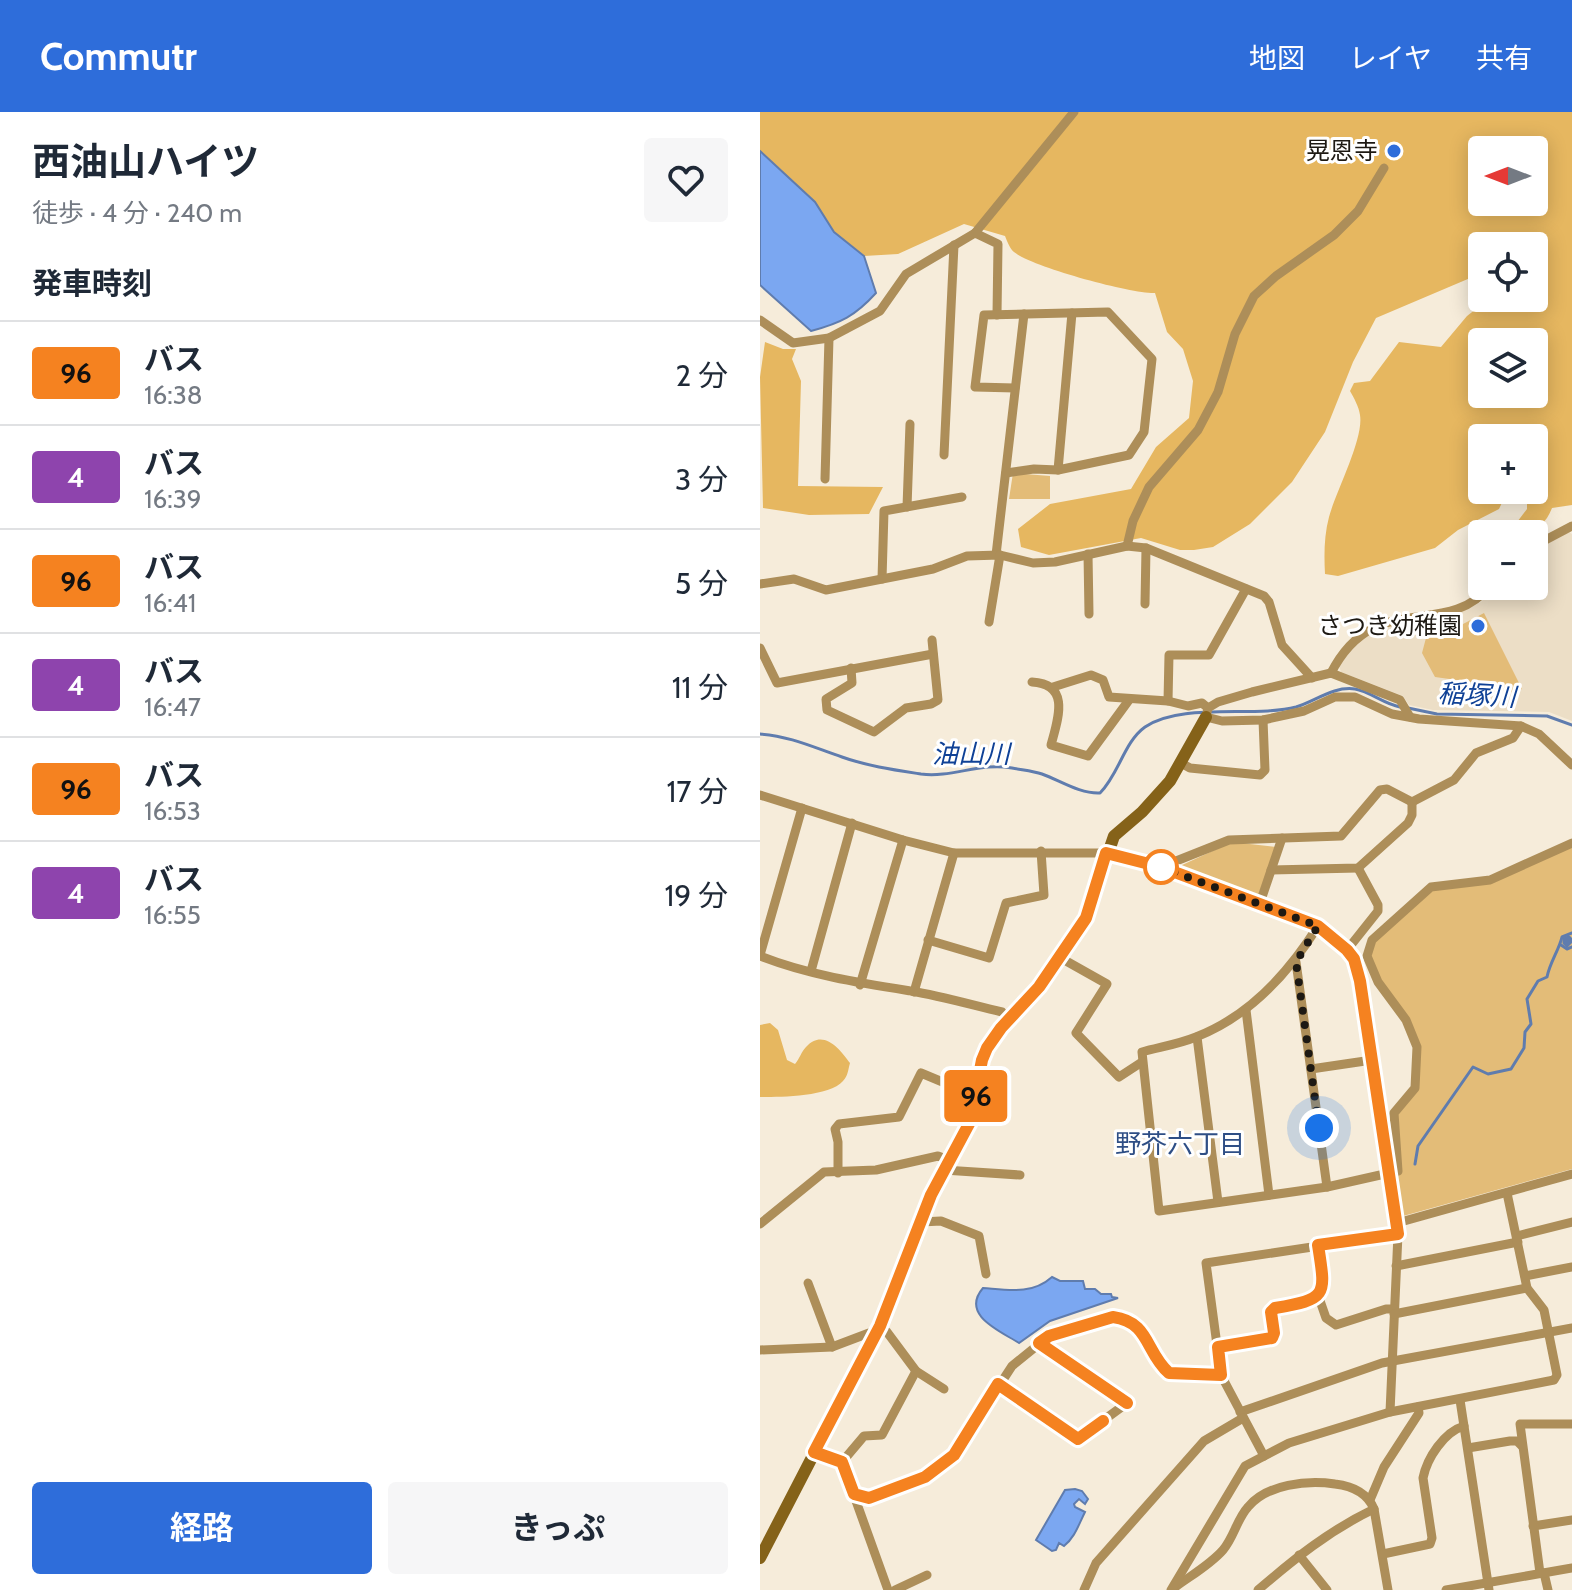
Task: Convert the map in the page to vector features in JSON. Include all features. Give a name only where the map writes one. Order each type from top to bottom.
[{"type":"street","points":[[760,320],[793,343],[829,338],[880,311],[906,274],[975,233],[1074,112]]},
{"type":"street","points":[[1127,546],[1133,521],[1149,487],[1198,430],[1218,392],[1235,334],[1254,296],[1276,276],[1334,235],[1358,211],[1384,168]]},
{"type":"street","points":[[975,233],[998,244],[997,315]]},
{"type":"street","points":[[944,455],[954,245]]},
{"type":"street","points":[[1006,473],[1058,470],[1129,455],[1144,432],[1152,359],[1108,312],[984,315],[975,387],[1015,388]]},
{"type":"street","points":[[1058,470],[1072,313]]},
{"type":"street","points":[[989,622],[1024,314]]},
{"type":"street","points":[[825,479],[829,338]]},
{"type":"street","points":[[907,507],[910,424]]},
{"type":"street","points":[[882,579],[884,511],[962,497]]},
{"type":"street","points":[[1548,539],[1572,526]]},
{"type":"street","points":[[760,584],[794,579],[826,590],[933,569],[967,556],[998,555],[1033,563],[1055,562],[1127,546],[1146,548],[1264,596],[1269,602],[1282,645],[1312,678]]},
{"type":"street","points":[[1145,604],[1146,548]]},
{"type":"street","points":[[1088,554],[1089,614]]},
{"type":"street","points":[[1168,701],[1169,655],[1209,655],[1246,589]]},
{"type":"street","points":[[1331,673],[1340,656],[1373,627],[1392,619],[1457,611],[1477,600]]},
{"type":"street","points":[[851,668],[852,683],[826,699],[825,705],[831,713],[874,732],[906,708],[938,700],[932,640]]},
{"type":"street","points":[[760,648],[777,683],[933,654]]},
{"type":"street","points":[[760,1558],[877,1331],[946,1165],[970,1122],[987,1048],[1039,987],[1086,918],[1114,836],[1142,812],[1170,781],[1207,712],[1218,702],[1331,673],[1400,700],[1410,717]]},
{"type":"street","points":[[1053,687],[1091,675],[1103,680],[1109,697],[1168,701],[1188,706],[1202,703],[1207,712],[1222,721],[1263,720],[1304,711],[1335,697],[1355,697],[1392,714],[1521,726],[1539,734],[1572,765]]},
{"type":"street","points":[[1032,682],[1053,687],[1060,711],[1051,745],[1088,756],[1129,700]]},
{"type":"street","points":[[1181,763],[1190,768],[1260,775],[1265,770],[1263,720]]},
{"type":"street","points":[[1412,802],[1454,780],[1476,753],[1513,738],[1521,726]]},
{"type":"street","points":[[1161,867],[1229,840],[1341,836],[1380,790],[1387,789],[1412,802]]},
{"type":"street","points":[[760,795],[954,853],[1106,853],[1161,867],[1318,926],[1347,950],[1354,959],[1360,981],[1397,1229],[1390,1412]]},
{"type":"street","points":[[1271,870],[1358,868],[1408,823],[1412,815],[1412,802]]},
{"type":"street","points":[[802,808],[760,955],[860,985],[914,992],[1002,1012],[1008,1020]]},
{"type":"street","points":[[811,971],[852,823]]},
{"type":"street","points":[[1260,903],[1282,838]]},
{"type":"street","points":[[860,985],[903,840]]},
{"type":"street","points":[[1318,926],[1296,962],[1246,1010],[1197,1037],[1142,1052],[1159,1211],[1327,1187],[1398,1171],[1394,1113],[1415,1088],[1417,1047],[1406,1020],[1378,982],[1367,956],[1372,940],[1431,887],[1490,880],[1572,843]]},
{"type":"street","points":[[928,940],[989,958],[1006,903],[1044,895],[1041,851]]},
{"type":"street","points":[[914,992],[954,853]]},
{"type":"street","points":[[1347,950],[1378,911],[1378,905],[1358,868]]},
{"type":"street","points":[[1059,957],[1107,984],[1076,1033],[1119,1077],[1142,1062]]},
{"type":"street","points":[[1296,962],[1327,1187]]},
{"type":"street","points":[[1246,1010],[1269,1195]]},
{"type":"street","points":[[1197,1037],[1218,1202]]},
{"type":"street","points":[[1311,1069],[1372,1060]]},
{"type":"street","points":[[838,1173],[835,1129],[839,1124],[899,1117],[921,1073],[976,1096]]},
{"type":"street","points":[[760,1224],[824,1172],[876,1170],[938,1156],[946,1165],[1020,1175]]},
{"type":"street","points":[[1264,1456],[1221,1375],[1206,1263],[1397,1229],[1572,1174]]},
{"type":"street","points":[[1171,1590],[1245,1466],[1289,1443],[1390,1412],[1554,1380],[1557,1375],[1550,1333],[1544,1310],[1527,1288],[1507,1193]]},
{"type":"street","points":[[921,1222],[941,1221],[979,1236],[986,1274]]},
{"type":"street","points":[[1396,1266],[1517,1239],[1572,1222]]},
{"type":"street","points":[[1218,1347],[1272,1338],[1271,1312],[1275,1308],[1311,1301],[1318,1295],[1324,1281],[1318,1245]]},
{"type":"street","points":[[1525,1276],[1572,1267]]},
{"type":"street","points":[[808,1283],[832,1347]]},
{"type":"street","points":[[1318,1295],[1326,1318],[1336,1325],[1386,1309],[1394,1312],[1527,1288]]},
{"type":"street","points":[[854,1494],[869,1498],[925,1477],[954,1455],[1012,1366],[1049,1336],[1113,1317],[1122,1318],[1140,1329],[1156,1360],[1169,1373],[1221,1375]]},
{"type":"street","points":[[1084,1590],[1096,1563],[1204,1441],[1242,1415],[1382,1363],[1572,1328]]},
{"type":"street","points":[[760,1350],[832,1347],[869,1333],[887,1332],[916,1371],[944,1389]]},
{"type":"street","points":[[998,1384],[1078,1439],[1127,1403],[1039,1343]]},
{"type":"street","points":[[842,1462],[864,1436],[882,1435],[916,1371]]},
{"type":"street","points":[[1460,1400],[1489,1586]]},
{"type":"street","points":[[1388,1590],[1372,1505],[1384,1467],[1419,1413],[1418,1407]]},
{"type":"street","points":[[1548,1590],[1533,1526],[1520,1424],[1572,1425]]},
{"type":"street","points":[[1383,1554],[1430,1544],[1432,1538],[1423,1478],[1425,1469],[1454,1429],[1464,1426]]},
{"type":"street","points":[[1468,1448],[1510,1441],[1517,1441],[1522,1446]]},
{"type":"street","points":[[814,1452],[842,1462],[888,1590]]},
{"type":"street","points":[[1171,1590],[1226,1546],[1249,1505],[1290,1484],[1315,1481],[1357,1490],[1372,1505]]},
{"type":"street","points":[[1260,1589],[1299,1555],[1372,1505]]},
{"type":"street","points":[[1533,1526],[1572,1520]]},
{"type":"street","points":[[1299,1555],[1327,1590]]},
{"type":"street","points":[[1446,1590],[1489,1586],[1572,1568]]},
{"type":"street","points":[[895,1590],[927,1575]]},
{"type":"shaded area","points":[[760,112],[1572,112],[1572,505],[1552,508],[1546,520],[1519,520],[1527,504],[1548,504],[1548,424],[1468,424],[1468,504],[1501,504],[1499,509],[1478,520],[1468,520],[1468,525],[1435,548],[1338,576],[1325,574],[1329,517],[1354,451],[1360,425],[1359,409],[1350,391],[1354,383],[1370,381],[1399,342],[1441,347],[1472,312],[1548,312],[1548,232],[1468,232],[1468,279],[1376,318],[1353,362],[1325,432],[1292,482],[1250,524],[1213,547],[1194,550],[1180,550],[1141,538],[1049,555],[1021,547],[1018,529],[1050,504],[1131,489],[1156,447],[1189,418],[1193,381],[1183,349],[1167,332],[1155,293],[1105,284],[1040,265],[1014,252],[1005,236],[964,224],[898,254],[864,256],[834,232],[815,202],[760,151]]},
{"type":"shaded area","points":[[765,342],[783,349],[796,349],[792,359],[801,381],[798,486],[883,487],[869,514],[809,515],[763,508],[760,377]]},
{"type":"shaded area","points":[[1013,473],[1050,476],[1050,499],[1009,499]]},
{"type":"shaded area","name":"さつき幼稚園","points":[[1569,532],[1572,534],[1572,721],[1549,712],[1433,710],[1409,705],[1403,696],[1341,672],[1339,666],[1342,658],[1374,629],[1394,622],[1454,616],[1483,600],[1548,600],[1548,543]]},
{"type":"shaded area","points":[[1484,613],[1522,689],[1509,693],[1471,682],[1435,677],[1422,653],[1426,638],[1444,634]]},
{"type":"shaded area","points":[[1232,842],[1276,847],[1258,896],[1180,869],[1180,866]]},
{"type":"shaded area","points":[[1572,843],[1572,1169],[1396,1218],[1390,1175],[1398,1171],[1394,1113],[1415,1088],[1417,1047],[1367,956],[1372,940],[1431,887],[1491,880]]},
{"type":"shaded area","points":[[770,1023],[778,1030],[787,1060],[795,1064],[812,1042],[825,1040],[831,1043],[850,1063],[845,1079],[816,1093],[760,1097],[760,1025]]},
{"type":"water","points":[[760,151],[815,202],[834,232],[864,256],[876,293],[861,308],[839,322],[811,331],[760,285]]},
{"type":"water","points":[[1052,1277],[1060,1281],[1083,1281],[1085,1289],[1095,1289],[1101,1294],[1118,1298],[1050,1321],[1019,1343],[979,1314],[977,1298],[983,1288],[1028,1289]]},
{"type":"water","points":[[1065,1490],[1082,1491],[1088,1499],[1085,1504],[1079,1499],[1074,1504],[1085,1512],[1071,1539],[1064,1546],[1059,1543],[1052,1551],[1036,1540]]},
{"type":"waterway","name":"油山川","points":[[760,734],[792,740],[891,769],[933,775],[989,767],[1012,768],[1042,774],[1085,791],[1100,793],[1138,733],[1160,719],[1198,713],[1279,710],[1347,689],[1360,690],[1400,707]]},
{"type":"waterway","name":"稲塚川","points":[[1408,708],[1437,714],[1547,716],[1572,725]]},
{"type":"waterway","points":[[1415,1164],[1418,1146],[1473,1067],[1488,1074],[1511,1069],[1524,1048],[1525,1032],[1531,1024],[1527,999],[1538,981],[1547,977],[1562,937],[1572,933]]},
{"type":"waterway","points":[[1568,941],[1568,944],[1565,942],[1568,939],[1571,942],[1567,946],[1564,943],[1564,939],[1569,937],[1572,940]]},
{"type":"waterway","points":[[1561,945],[1567,949],[1572,947]]},
{"type":"bus line","name":"96","points":[[1103,1421],[1078,1439],[998,1384],[954,1455],[925,1477],[869,1498],[854,1494],[842,1462],[814,1452],[880,1326],[931,1195],[970,1122],[987,1048],[1039,987],[1086,918],[1106,853],[1161,867],[1318,926],[1354,959],[1360,981],[1398,1234],[1318,1245],[1324,1281],[1318,1295],[1311,1301],[1275,1308],[1271,1312],[1272,1338],[1218,1347],[1221,1375],[1169,1373],[1156,1360],[1140,1329],[1122,1318],[1113,1317],[1049,1336],[1039,1343],[1127,1403]]},
{"type":"place","name":"晃恩寺","points":[[1394,151]]},
{"type":"place","name":"さつき幼稚園","points":[[1478,626]]},
{"type":"district","name":"野芥六丁目","points":[[1180,1144]]},
{"type":"route","points":[[1161,867],[1318,926],[1296,962],[1319,1128]]}]
